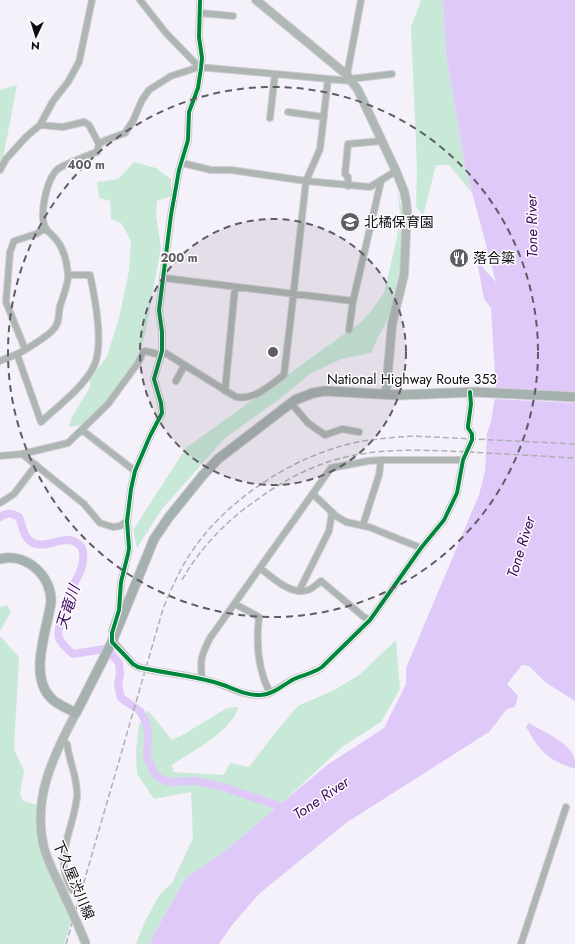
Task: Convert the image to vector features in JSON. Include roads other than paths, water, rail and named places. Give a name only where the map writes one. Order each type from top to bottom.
[{"type":"highway","name":"National Highway Route 353","points":[[76,713],[110,644],[150,547],[158,532],[212,465],[291,403],[304,396],[325,391],[386,394],[473,392],[575,397]]},
{"type":"highway","points":[[0,559],[17,559],[28,563],[40,572],[46,580],[51,592],[51,602],[39,666],[41,683],[46,693],[54,701],[76,713]]},
{"type":"main road","points":[[256,0],[349,78],[358,90],[404,191],[407,211],[404,275],[393,318],[390,337],[386,394]]},
{"type":"main road","name":"下久屋渋川線","points":[[76,713],[61,741],[47,777],[40,811],[44,847],[60,888],[86,944]]},
{"type":"street","points":[[0,170],[6,159],[26,137],[40,125],[53,100],[68,82],[79,62],[92,0]]},
{"type":"street","points":[[140,0],[166,33],[200,67]]},
{"type":"street","points":[[200,0],[199,37],[202,58],[198,88],[189,112],[188,140],[171,215],[159,310],[162,332],[161,353],[154,379],[161,403],[162,413],[135,471],[127,521],[129,548],[121,582],[119,610],[110,644],[138,667],[215,682],[247,694],[262,695],[270,693],[294,679],[322,667],[370,620],[421,548],[444,520],[459,489],[463,460],[472,440],[472,434],[468,426],[473,392]]},
{"type":"street","points":[[349,78],[361,0]]},
{"type":"street","points":[[200,13],[233,16]]},
{"type":"street","points":[[99,144],[126,133],[142,100],[149,90],[171,76],[200,67],[328,79],[392,74]]},
{"type":"street","points":[[270,118],[275,74]]},
{"type":"street","points":[[0,456],[22,454],[68,443],[108,404],[138,363],[143,352],[146,351],[161,353],[236,397],[248,397],[260,392],[284,375],[306,181],[320,150],[328,79]]},
{"type":"street","points":[[288,112],[324,117]]},
{"type":"street","points":[[0,361],[17,354],[53,331],[58,323],[59,310],[68,275],[62,247],[46,228],[43,219],[47,189],[54,174],[59,169],[97,152],[99,144],[89,125],[84,122],[63,127],[40,125]]},
{"type":"street","points":[[348,186],[348,177],[346,174],[348,144],[382,141]]},
{"type":"street","points":[[182,162],[211,170],[232,170],[306,181],[370,187],[396,171]]},
{"type":"street","points":[[349,330],[354,301],[381,181]]},
{"type":"street","points":[[25,348],[6,302],[10,252],[14,241],[36,234],[46,228]]},
{"type":"street","points":[[17,354],[41,422],[80,385],[94,366],[98,350],[95,301],[90,275],[68,275]]},
{"type":"street","points":[[164,278],[354,301]]},
{"type":"street","points":[[225,391],[235,287]]},
{"type":"street","points":[[176,381],[184,366]]},
{"type":"street","points":[[291,403],[308,423],[325,435],[342,429],[359,432]]},
{"type":"street","points":[[82,430],[135,471]]},
{"type":"street","points":[[22,454],[84,504],[100,523],[113,527],[120,526],[127,521]]},
{"type":"street","points":[[202,679],[202,656],[210,638],[331,468],[381,460],[463,460]]},
{"type":"street","points":[[363,525],[379,475],[381,460]]},
{"type":"street","points":[[0,503],[14,494],[36,465]]},
{"type":"street","points":[[313,494],[332,512],[346,522],[363,525],[421,548]]},
{"type":"street","points":[[299,591],[329,531],[332,512]]},
{"type":"street","points":[[260,568],[281,585],[299,591],[309,590],[321,581],[364,617],[370,620]]},
{"type":"street","points":[[235,604],[259,617],[257,634],[258,651],[265,684],[270,693]]},
{"type":"street","points":[[61,741],[67,744],[77,791],[64,855],[66,878],[72,890]]},
{"type":"street","points":[[521,944],[566,807]]},
{"type":"water","name":"Tone River","points":[[443,0],[575,0],[575,701],[545,682],[529,666],[522,665],[507,684],[518,696],[515,707],[507,709],[489,732],[346,823],[259,894],[232,925],[219,944],[150,944],[154,934],[185,879],[227,849],[327,765],[384,728],[406,684],[406,668],[479,495],[485,471],[487,433],[491,422],[496,390],[491,308],[484,299],[475,251],[484,269],[496,282],[465,166],[446,54]]},
{"type":"water","points":[[529,723],[556,738],[568,748],[575,760],[575,769],[547,756],[536,743],[526,727]]},
{"type":"waterway","name":"天竜川","points":[[0,517],[5,514],[19,517],[25,536],[35,544],[41,545],[72,540],[81,547],[83,553],[83,564],[64,609],[58,634],[59,638],[73,654],[104,649],[110,652],[119,663],[120,674],[118,685],[121,698],[140,711],[146,722],[148,733],[147,757],[156,776],[168,782],[198,781],[223,787],[288,809]]},
{"type":"railway","points":[[66,944],[163,609],[177,577],[190,554],[207,531],[222,516],[255,488],[273,476],[310,457],[329,450],[360,442],[413,436],[575,444]]},
{"type":"railway","points":[[182,580],[196,558],[212,538],[241,512],[260,497],[289,479],[331,461],[365,453],[400,450],[575,458]]},
{"type":"place","name":"北橘保育園","points":[[350,222]]},
{"type":"place","name":"落合簗","points":[[459,258]]}]
